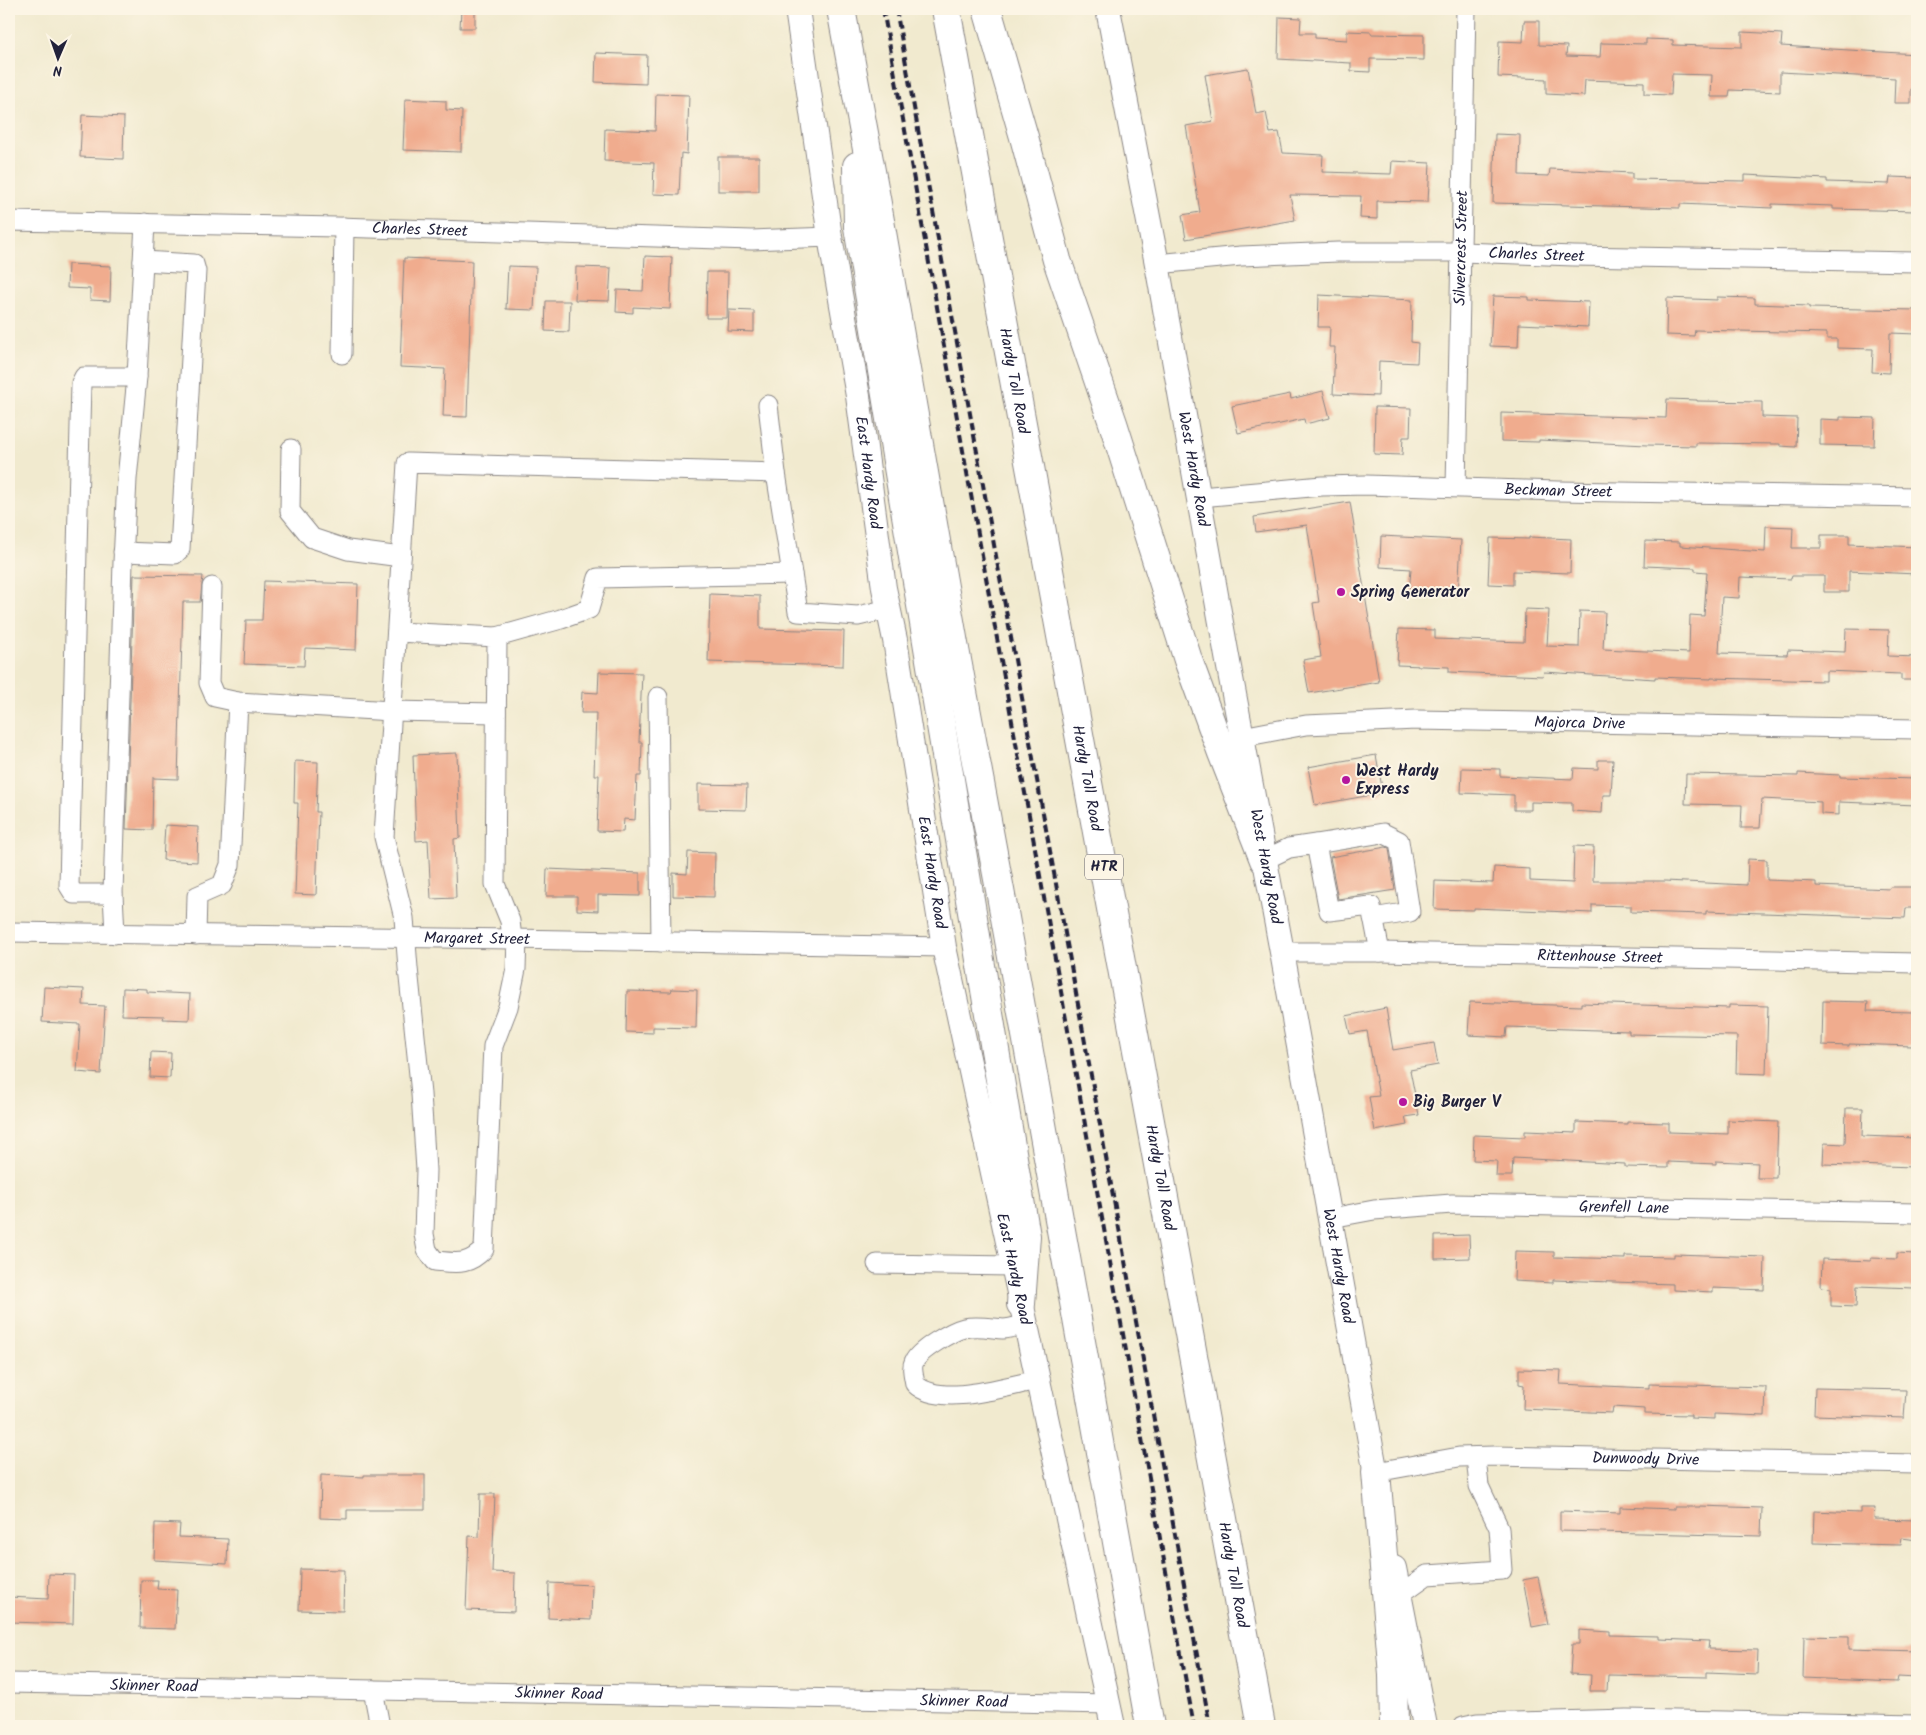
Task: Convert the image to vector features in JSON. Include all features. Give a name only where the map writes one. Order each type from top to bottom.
[{"type":"highway","points":[[842,9],[954,644],[1150,1726]]},
{"type":"highway","name":"Hardy Toll Road","points":[[946,9],[1261,1726]]},
{"type":"highway","points":[[987,9],[1057,260],[1113,423],[1188,660],[1264,860]]},
{"type":"highway","points":[[856,82],[858,227],[1026,1236],[1023,1314]]},
{"type":"highway","points":[[1376,1472],[1393,1675],[1394,1726]]},
{"type":"main road","name":"East Hardy Road","points":[[797,9],[830,237],[858,396],[888,609],[944,948],[1111,1715]]},
{"type":"main road","name":"West Hardy Road","points":[[1108,9],[1200,497],[1264,860],[1376,1472],[1425,1726]]},
{"type":"street","name":"Silvercrest Street","points":[[1456,488],[1466,9]]},
{"type":"street","name":"Charles Street","points":[[9,221],[344,227],[752,240],[830,237]]},
{"type":"street","points":[[115,934],[113,894],[123,552],[137,377],[145,223]]},
{"type":"street","points":[[342,354],[344,227]]},
{"type":"street","name":"Charles Street","points":[[1157,264],[1294,253],[1461,252],[1917,262]]},
{"type":"street","points":[[123,552],[175,554],[180,549],[196,270],[194,264],[143,261]]},
{"type":"street","points":[[113,894],[74,894],[68,886],[81,383],[84,377],[137,377]]},
{"type":"street","points":[[768,405],[776,473],[798,612],[858,616],[888,609]]},
{"type":"street","points":[[291,449],[290,511],[312,538],[348,550],[401,557]]},
{"type":"street","points":[[497,637],[495,884],[510,921],[514,939],[516,969],[508,1008],[493,1046],[484,1249],[474,1260],[456,1262],[435,1261],[427,1250],[424,1234],[426,1170],[421,1094],[404,918],[384,837],[407,462],[776,473]]},
{"type":"street","name":"Beckman Street","points":[[1200,497],[1331,486],[1366,485],[1568,491],[1917,497]]},
{"type":"street","points":[[397,632],[497,637],[589,609],[598,578],[792,574]]},
{"type":"street","points":[[212,586],[209,683],[215,697],[238,702],[392,711],[496,712]]},
{"type":"street","points":[[658,697],[661,942]]},
{"type":"street","points":[[196,935],[197,896],[222,885],[230,865],[238,702]]},
{"type":"street","name":"Majorca Drive","points":[[1242,737],[1306,725],[1416,720],[1917,729]]},
{"type":"street","points":[[1264,860],[1289,848],[1383,833],[1399,841],[1410,912],[1373,918]]},
{"type":"street","points":[[1316,844],[1329,911],[1371,906],[1380,952]]},
{"type":"street","name":"Margaret Street","points":[[9,932],[514,939],[944,948]]},
{"type":"street","name":"Rittenhouse Street","points":[[1282,952],[1380,952],[1917,963]]},
{"type":"street","name":"Grenfell Lane","points":[[1331,1218],[1374,1210],[1452,1204],[1917,1213]]},
{"type":"street","points":[[877,1264],[1013,1266]]},
{"type":"street","points":[[1023,1314],[1006,1328],[979,1326],[964,1328],[941,1339],[922,1352],[914,1361],[915,1384],[920,1389],[929,1393],[945,1396],[975,1393],[1038,1380]]},
{"type":"street","points":[[1399,1594],[1427,1575],[1502,1570],[1499,1528],[1479,1486],[1476,1456]]},
{"type":"street","name":"Dunwoody Drive","points":[[1376,1472],[1476,1456],[1917,1464]]},
{"type":"street","name":"Skinner Road","points":[[9,1683],[373,1690],[1111,1715]]},
{"type":"street","points":[[373,1690],[380,1726]]},
{"type":"street","points":[[1463,1726],[1627,1719],[1917,1725]]},
{"type":"building","points":[[461,9],[475,9],[475,28],[460,28]]},
{"type":"building","points":[[1279,17],[1301,18],[1300,33],[1315,33],[1315,38],[1347,40],[1347,31],[1371,32],[1371,34],[1424,35],[1424,60],[1370,59],[1370,72],[1351,71],[1351,63],[1278,59]]},
{"type":"building","points":[[1524,21],[1539,21],[1539,45],[1567,46],[1566,56],[1600,57],[1601,43],[1646,44],[1646,39],[1673,40],[1673,45],[1742,47],[1742,32],[1782,34],[1781,46],[1917,54],[1917,89],[1911,89],[1911,103],[1894,103],[1895,78],[1780,72],[1780,92],[1730,90],[1729,97],[1711,97],[1712,75],[1672,74],[1671,95],[1644,94],[1644,82],[1585,80],[1584,96],[1546,94],[1546,79],[1498,77],[1499,41],[1523,42]]},
{"type":"building","points":[[596,53],[647,55],[646,84],[595,82]]},
{"type":"building","points":[[1248,68],[1256,114],[1266,112],[1270,133],[1279,132],[1283,153],[1323,155],[1322,172],[1391,174],[1392,161],[1430,163],[1428,202],[1377,201],[1377,219],[1360,218],[1361,196],[1290,195],[1295,220],[1186,239],[1182,215],[1200,212],[1186,126],[1213,121],[1205,75]]},
{"type":"building","points":[[656,94],[689,95],[687,154],[681,153],[679,195],[653,194],[654,163],[604,161],[605,129],[655,131]]},
{"type":"building","points":[[405,99],[446,101],[446,110],[462,111],[461,152],[403,150]]},
{"type":"building","points":[[82,115],[124,117],[123,159],[80,157]]},
{"type":"building","points":[[1495,134],[1520,135],[1519,175],[1549,176],[1550,169],[1632,173],[1632,179],[1745,181],[1745,175],[1827,179],[1827,182],[1889,184],[1890,177],[1917,178],[1916,211],[1833,209],[1833,206],[1772,204],[1772,208],[1680,204],[1680,208],[1493,203]]},
{"type":"building","points":[[718,157],[759,157],[759,191],[718,191]]},
{"type":"building","points":[[645,256],[672,257],[670,309],[633,307],[633,313],[616,312],[617,290],[643,291]]},
{"type":"building","points":[[404,258],[472,261],[467,417],[443,416],[445,369],[400,367]]},
{"type":"building","points":[[68,264],[111,266],[110,301],[90,300],[90,289],[67,288]]},
{"type":"building","points":[[508,266],[536,267],[534,310],[506,309]]},
{"type":"building","points":[[576,267],[611,268],[609,301],[575,300]]},
{"type":"building","points":[[707,272],[728,272],[727,318],[706,318]]},
{"type":"building","points":[[1319,295],[1412,300],[1411,342],[1418,343],[1417,363],[1379,361],[1378,396],[1333,394],[1335,347],[1329,347],[1330,327],[1318,327]]},
{"type":"building","points":[[1493,296],[1529,297],[1529,300],[1589,302],[1588,327],[1519,324],[1518,347],[1490,346]]},
{"type":"building","points":[[1717,297],[1755,298],[1755,304],[1809,306],[1809,308],[1917,310],[1917,334],[1890,333],[1889,373],[1872,372],[1873,349],[1837,348],[1837,339],[1827,339],[1827,333],[1695,330],[1694,336],[1666,335],[1667,298],[1717,300]]},
{"type":"building","points":[[546,301],[570,301],[569,332],[545,331]]},
{"type":"building","points":[[729,310],[754,311],[754,332],[728,331]]},
{"type":"building","points":[[1323,391],[1330,418],[1305,424],[1304,419],[1238,433],[1232,406],[1290,394],[1291,399]]},
{"type":"building","points":[[1667,399],[1762,402],[1762,417],[1797,418],[1796,447],[1780,446],[1780,444],[1696,443],[1696,446],[1539,440],[1539,442],[1501,441],[1501,413],[1666,418]]},
{"type":"building","points":[[1375,407],[1411,408],[1410,437],[1403,437],[1402,455],[1374,454]]},
{"type":"building","points":[[1840,417],[1875,418],[1874,446],[1820,445],[1820,419],[1840,420]]},
{"type":"building","name":"Spring Generator","points":[[1350,502],[1379,682],[1309,693],[1303,660],[1321,657],[1313,603],[1319,602],[1307,525],[1256,532],[1254,517]]},
{"type":"building","points":[[1766,526],[1793,527],[1792,548],[1821,548],[1821,535],[1849,535],[1849,544],[1917,547],[1917,574],[1849,571],[1849,592],[1824,592],[1824,576],[1792,576],[1791,579],[1740,577],[1739,598],[1722,597],[1719,653],[1787,655],[1788,650],[1845,652],[1846,629],[1889,630],[1888,656],[1917,657],[1917,680],[1901,680],[1901,674],[1826,671],[1826,681],[1655,677],[1655,679],[1544,672],[1543,676],[1449,672],[1449,667],[1397,665],[1399,629],[1435,630],[1435,639],[1524,642],[1525,609],[1549,610],[1547,646],[1579,647],[1580,611],[1605,612],[1603,649],[1689,653],[1690,615],[1704,616],[1707,572],[1695,571],[1695,568],[1644,566],[1645,541],[1680,542],[1680,546],[1765,552]]},
{"type":"building","points":[[1381,536],[1461,540],[1458,596],[1409,593],[1411,569],[1380,567]]},
{"type":"building","points":[[1529,537],[1571,539],[1570,573],[1513,571],[1513,585],[1488,584],[1490,538],[1529,539]]},
{"type":"building","points":[[134,575],[203,576],[200,602],[183,602],[178,779],[153,778],[152,830],[126,829]]},
{"type":"building","points":[[264,581],[358,584],[356,650],[305,648],[304,666],[244,664],[246,620],[262,620]]},
{"type":"building","points":[[710,594],[760,596],[760,629],[844,631],[843,666],[708,662]]},
{"type":"building","points":[[599,672],[642,673],[639,742],[642,742],[641,776],[637,776],[635,820],[624,819],[623,832],[597,831],[599,775],[594,775],[596,713],[581,713],[582,692],[598,693]]},
{"type":"building","points":[[457,753],[460,838],[454,839],[456,898],[431,899],[428,840],[416,841],[413,755]]},
{"type":"building","name":"West Hardy Express","points":[[1376,755],[1383,793],[1315,805],[1308,767]]},
{"type":"building","points":[[1598,760],[1613,760],[1611,795],[1603,795],[1602,813],[1572,811],[1572,803],[1531,802],[1531,810],[1514,810],[1514,795],[1461,793],[1462,768],[1500,769],[1500,776],[1573,779],[1574,768],[1598,769]]},
{"type":"building","points":[[295,761],[318,762],[316,812],[319,812],[316,895],[295,894],[298,803],[294,803]]},
{"type":"building","points":[[1798,773],[1840,775],[1840,777],[1917,779],[1917,805],[1839,802],[1839,815],[1821,814],[1821,802],[1762,799],[1760,828],[1741,828],[1742,805],[1685,804],[1686,774],[1798,776]]},
{"type":"building","points":[[698,784],[747,785],[746,810],[698,809]]},
{"type":"building","points":[[165,825],[198,827],[197,862],[163,860]]},
{"type":"building","points":[[1574,846],[1594,847],[1593,881],[1665,881],[1747,885],[1748,859],[1767,860],[1767,880],[1816,882],[1816,886],[1890,889],[1890,887],[1917,887],[1917,908],[1906,908],[1905,918],[1706,911],[1706,914],[1631,912],[1631,906],[1592,905],[1592,913],[1474,908],[1474,910],[1434,909],[1435,881],[1493,883],[1494,867],[1530,869],[1530,881],[1573,883]]},
{"type":"building","points":[[1389,848],[1395,890],[1338,899],[1330,857]]},
{"type":"building","points":[[688,852],[715,853],[714,897],[673,896],[673,873],[687,874]]},
{"type":"building","points":[[547,869],[640,873],[640,896],[598,895],[598,911],[577,910],[577,896],[546,896]]},
{"type":"building","points":[[44,987],[84,989],[83,1005],[105,1006],[101,1074],[77,1072],[80,1024],[42,1022]]},
{"type":"building","points":[[123,988],[147,989],[147,992],[190,994],[189,1020],[163,1019],[164,1016],[122,1015]]},
{"type":"building","points":[[672,989],[697,990],[696,1028],[653,1027],[653,1033],[626,1032],[627,991],[671,992]]},
{"type":"building","points":[[1823,1001],[1868,1002],[1867,1011],[1914,1012],[1913,1046],[1822,1045]]},
{"type":"building","points":[[1470,1002],[1581,1006],[1581,1003],[1729,1008],[1729,1005],[1768,1006],[1766,1074],[1736,1073],[1737,1036],[1629,1034],[1629,1031],[1507,1027],[1506,1037],[1468,1035]]},
{"type":"building","points":[[1386,1008],[1393,1050],[1434,1043],[1438,1065],[1410,1070],[1419,1115],[1405,1117],[1407,1125],[1375,1131],[1369,1097],[1379,1096],[1367,1031],[1350,1034],[1346,1016]]},
{"type":"building","points":[[151,1052],[171,1053],[170,1078],[150,1077]]},
{"type":"building","points":[[1846,1108],[1863,1108],[1862,1136],[1915,1138],[1914,1167],[1823,1164],[1824,1143],[1845,1144]]},
{"type":"building","points":[[1728,1120],[1778,1122],[1776,1178],[1757,1178],[1758,1163],[1716,1161],[1716,1164],[1668,1162],[1668,1168],[1625,1167],[1625,1164],[1513,1158],[1512,1176],[1496,1176],[1497,1161],[1473,1160],[1474,1135],[1525,1137],[1525,1131],[1576,1133],[1576,1122],[1669,1123],[1669,1132],[1728,1134]]},
{"type":"building","points":[[1469,1235],[1470,1258],[1435,1259],[1435,1236]]},
{"type":"building","points":[[1515,1251],[1554,1252],[1554,1257],[1625,1259],[1625,1256],[1674,1257],[1674,1254],[1765,1257],[1764,1290],[1713,1288],[1713,1292],[1673,1290],[1673,1284],[1553,1280],[1553,1283],[1514,1281]]},
{"type":"building","points":[[1897,1253],[1915,1254],[1914,1288],[1857,1286],[1856,1307],[1831,1306],[1831,1288],[1821,1287],[1822,1259],[1871,1261],[1871,1258],[1897,1259]]},
{"type":"building","points":[[1519,1369],[1561,1370],[1560,1384],[1649,1388],[1649,1384],[1766,1387],[1765,1416],[1714,1414],[1714,1419],[1691,1418],[1691,1415],[1645,1414],[1645,1409],[1613,1407],[1612,1413],[1523,1409],[1524,1385],[1519,1384]]},
{"type":"building","points":[[1815,1388],[1906,1390],[1904,1418],[1814,1415]]},
{"type":"building","points":[[321,1475],[364,1477],[364,1475],[425,1475],[425,1510],[347,1510],[347,1519],[320,1518]]},
{"type":"building","points":[[480,1494],[495,1494],[492,1572],[515,1573],[514,1612],[466,1610],[469,1536],[479,1537]]},
{"type":"building","points":[[1620,1507],[1674,1509],[1674,1507],[1762,1508],[1761,1536],[1560,1531],[1560,1511],[1620,1513]]},
{"type":"building","points":[[1860,1508],[1875,1508],[1874,1519],[1917,1520],[1917,1540],[1902,1538],[1901,1545],[1813,1543],[1814,1511],[1860,1513]]},
{"type":"building","points":[[155,1523],[180,1524],[179,1537],[228,1539],[227,1564],[154,1560]]},
{"type":"building","points":[[300,1569],[344,1570],[343,1611],[299,1610]]},
{"type":"building","points":[[49,1574],[74,1575],[73,1624],[9,1622],[9,1597],[48,1599]]},
{"type":"building","points":[[1538,1577],[1548,1624],[1532,1627],[1523,1580]]},
{"type":"building","points":[[141,1580],[158,1580],[157,1589],[177,1590],[175,1629],[140,1628]]},
{"type":"building","points":[[549,1583],[592,1585],[591,1620],[548,1618]]},
{"type":"building","points":[[1579,1630],[1610,1632],[1610,1635],[1659,1636],[1659,1639],[1709,1641],[1708,1649],[1758,1650],[1757,1674],[1707,1672],[1707,1677],[1608,1675],[1607,1691],[1590,1691],[1591,1675],[1570,1674],[1572,1644],[1579,1644]]},
{"type":"building","points":[[1804,1636],[1849,1637],[1849,1649],[1917,1651],[1917,1678],[1898,1677],[1897,1682],[1803,1678]]},
{"type":"railway","points":[[883,9],[1194,1726]]},
{"type":"railway","points":[[896,9],[1210,1726]]},
{"type":"place","name":"Spring Generator","points":[[1341,592]]},
{"type":"place","name":"West Hardy Express","points":[[1346,780]]},
{"type":"place","name":"Big Burger V","points":[[1403,1102]]}]
